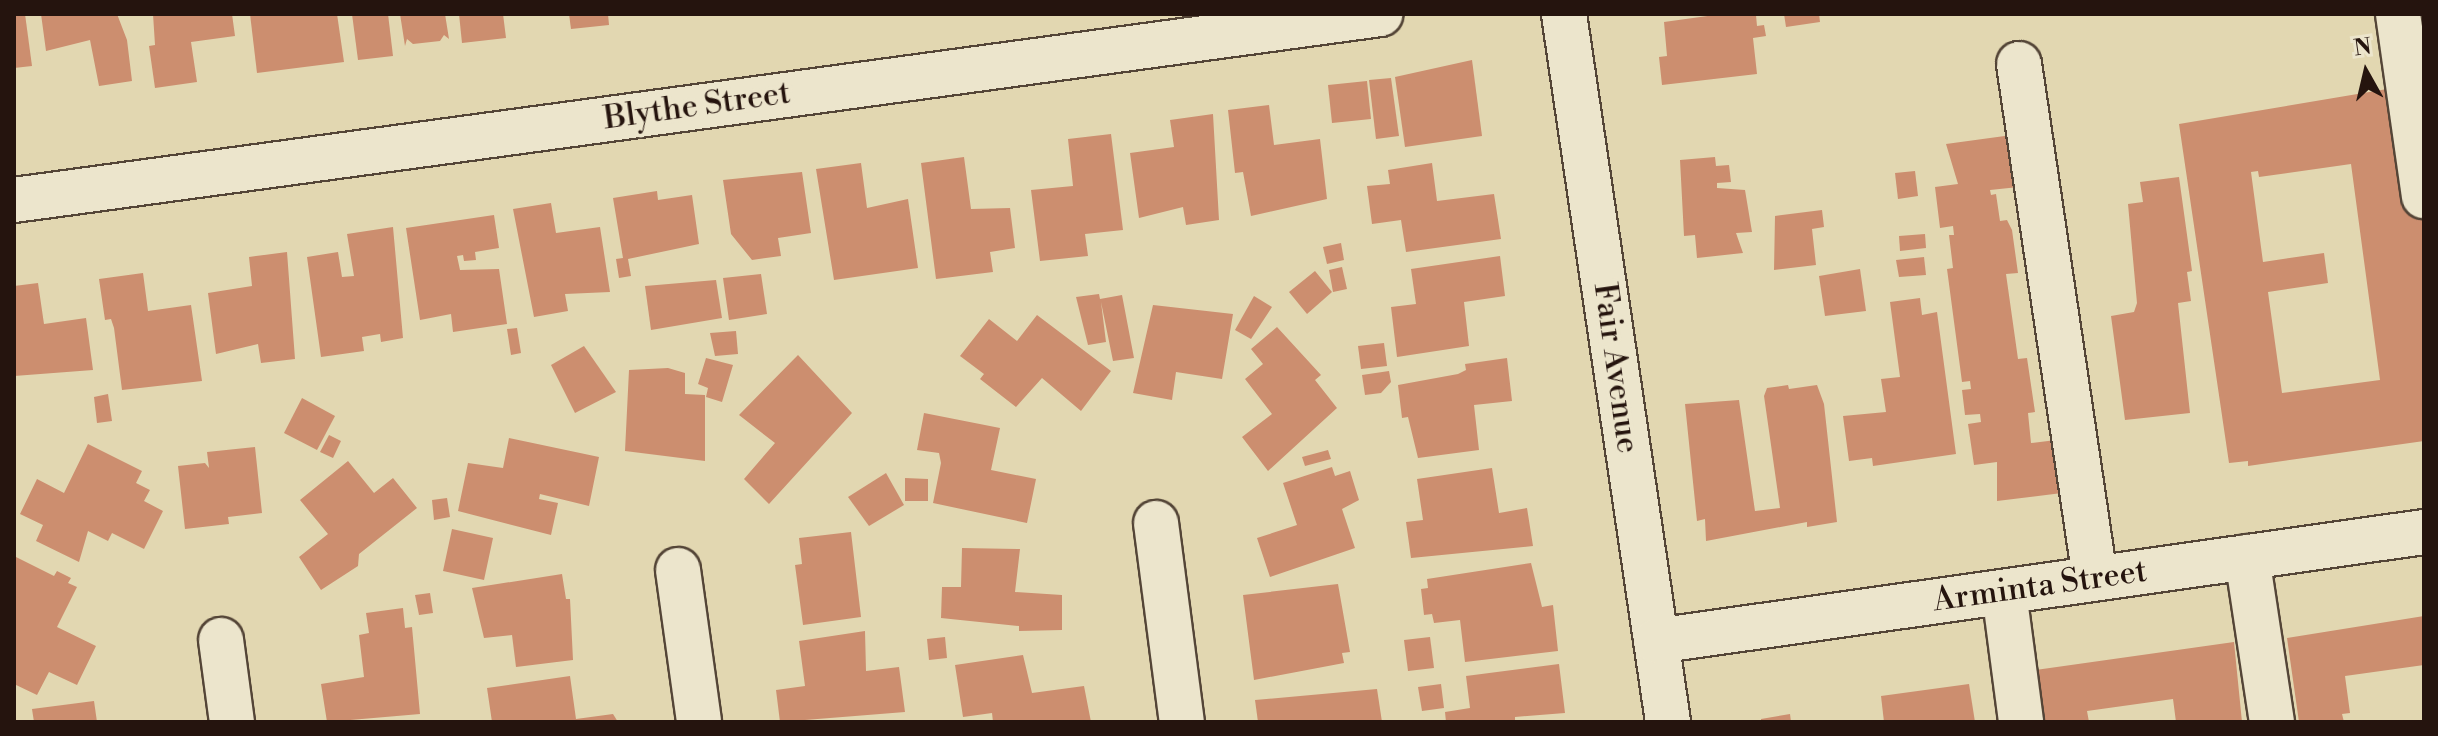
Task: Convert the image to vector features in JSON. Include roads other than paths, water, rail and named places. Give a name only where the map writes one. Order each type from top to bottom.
[{"type":"street","name":"Blythe Street","points":[[14,200],[1380,14]]},
{"type":"street","name":"Fair Avenue","points":[[1564,14],[1668,722]]},
{"type":"street","points":[[2398,14],[2424,196]]},
{"type":"street","points":[[2019,64],[2095,578]]},
{"type":"street","points":[[1156,523],[1182,722]]},
{"type":"street","name":"Arminta Street","points":[[1656,641],[2424,532]]},
{"type":"street","points":[[2247,557],[2272,722]]},
{"type":"street","points":[[678,570],[699,722]]},
{"type":"street","points":[[2004,592],[2021,722]]},
{"type":"street","points":[[221,640],[232,722]]}]
